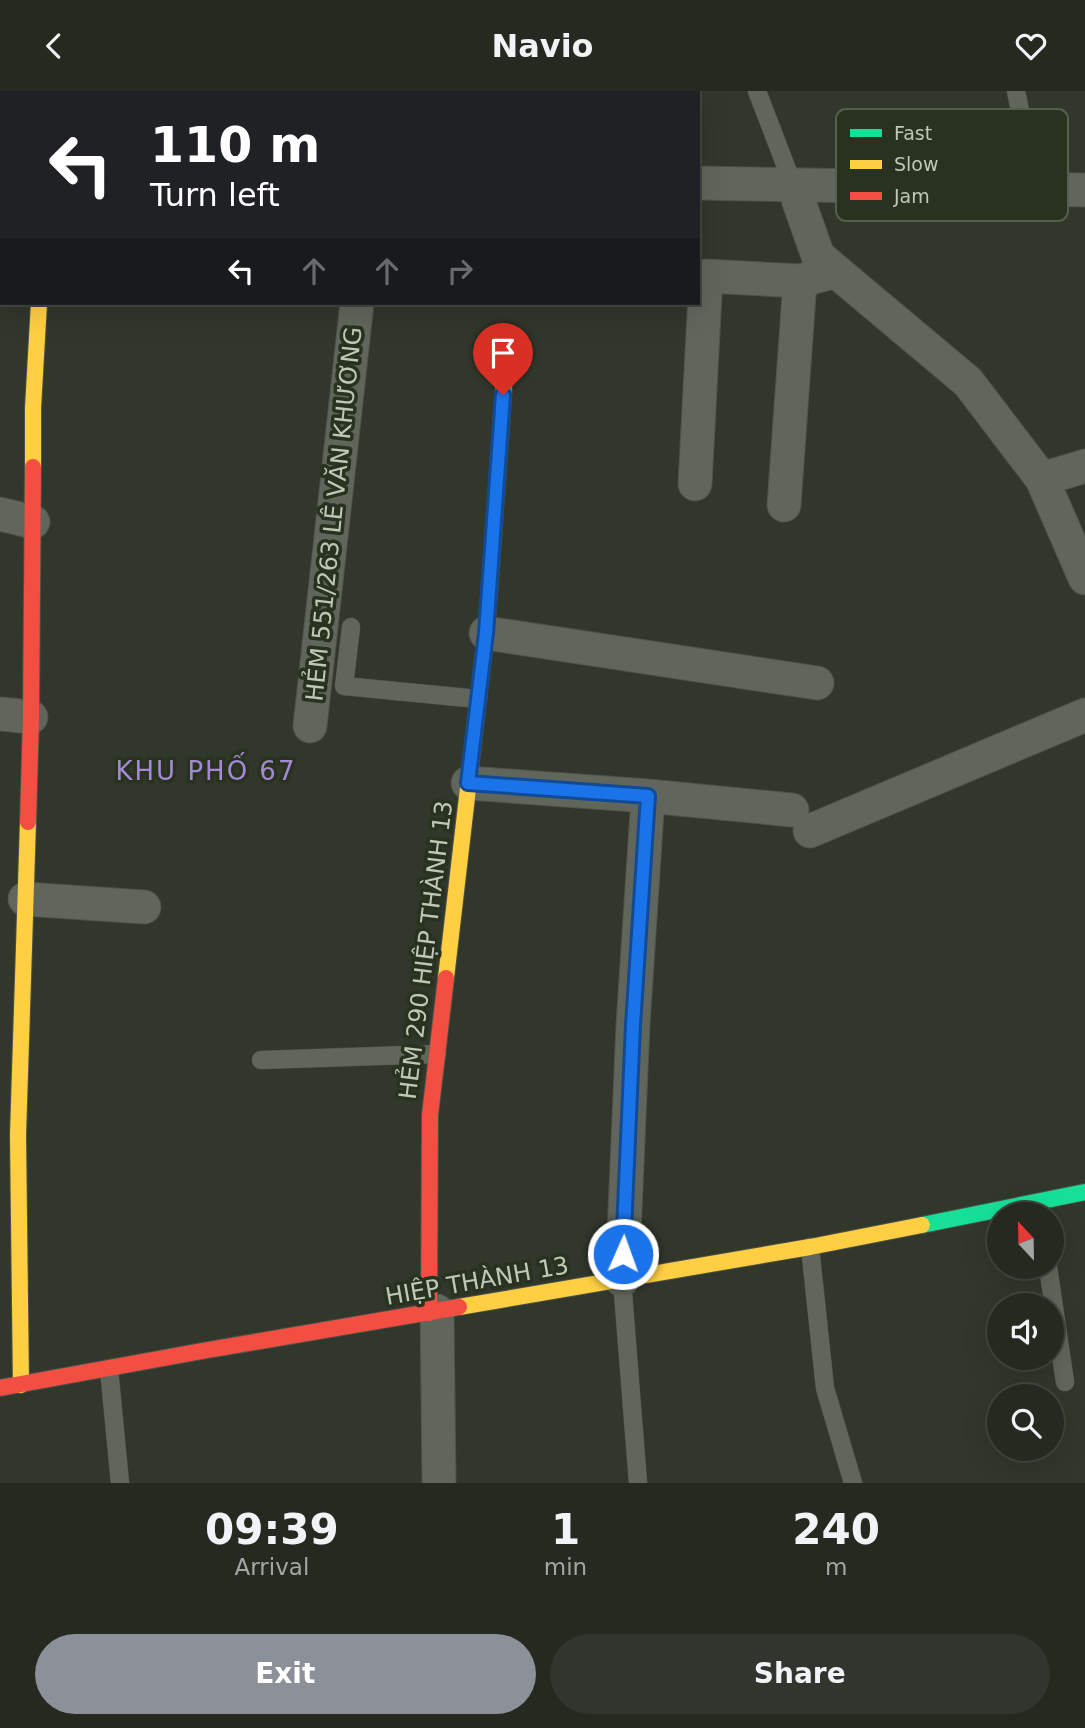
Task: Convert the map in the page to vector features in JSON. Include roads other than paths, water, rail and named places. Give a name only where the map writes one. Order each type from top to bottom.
[{"type":"street","points":[[700,183],[836,186]]},
{"type":"street","points":[[793,185],[818,256],[968,382],[1042,479],[1085,578]]},
{"type":"street","points":[[695,484],[706,276],[800,281],[836,271]]},
{"type":"street","points":[[784,505],[800,281]]},
{"type":"street","points":[[21,1385],[19,1099],[25,899],[16,715],[33,521],[33,408],[39,305]]},
{"type":"street","name":"HẺM 551/263 LÊ VĂN KHƯƠNG","points":[[310,726],[357,305]]},
{"type":"street","name":"HẺM 290 HIỆP THÀNH 13","points":[[433,1312],[430,1115],[486,633],[507,342]]},
{"type":"street","points":[[1042,479],[1085,466]]},
{"type":"street","points":[[0,514],[33,521]]},
{"type":"street","points":[[486,633],[817,683]]},
{"type":"street","points":[[468,783],[648,796],[801,821],[1085,715]]},
{"type":"street","points":[[622,1280],[633,1025],[648,796]]},
{"type":"street","points":[[25,899],[144,907]]},
{"type":"street","name":"HIỆP THÀNH 13","points":[[1056,1202],[1085,1192]]},
{"type":"street","name":"HIỆP THÀNH 13","points":[[0,1388],[987,1217]]},
{"type":"street","points":[[433,1312],[439,1483]]},
{"type":"lane","points":[[757,91],[793,185]]},
{"type":"lane","points":[[1016,91],[1020,109]]},
{"type":"lane","points":[[351,627],[344,686],[478,699]]},
{"type":"lane","points":[[261,1060],[437,1054]]},
{"type":"lane","points":[[0,1099],[19,1099]]},
{"type":"lane","points":[[810,1247],[825,1388],[853,1483]]},
{"type":"lane","points":[[1050,1279],[1065,1382]]},
{"type":"lane","points":[[622,1280],[638,1483]]},
{"type":"lane","points":[[109,1369],[120,1483]]},
{"type":"district","name":"KHU PHỐ 67","points":[[206,771]]}]
